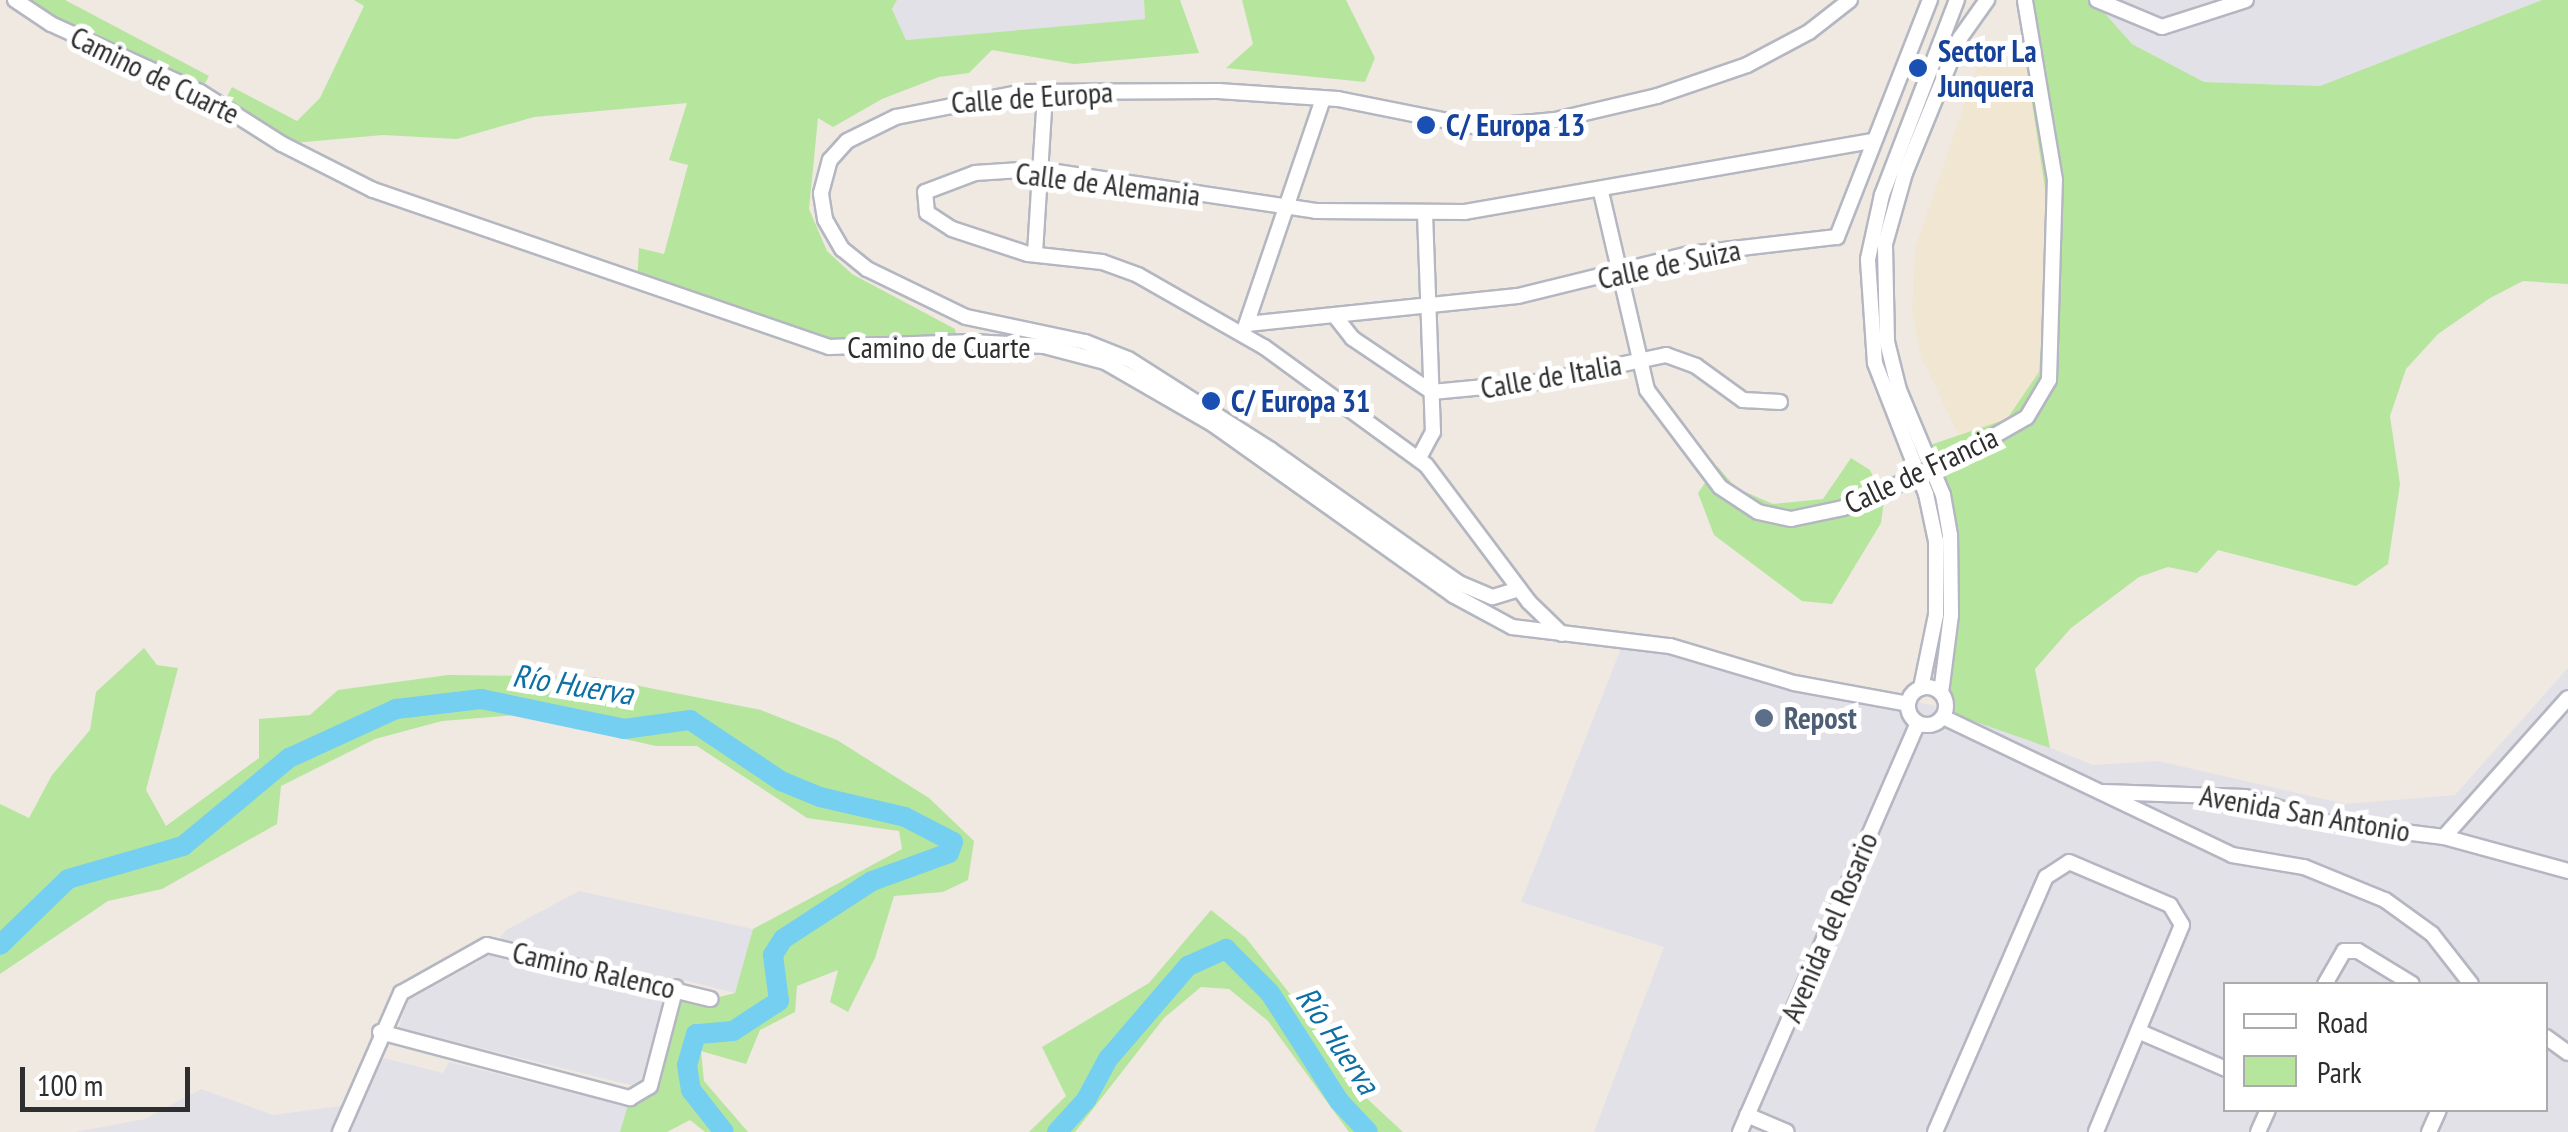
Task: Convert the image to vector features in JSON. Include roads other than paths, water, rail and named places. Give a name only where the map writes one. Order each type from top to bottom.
[{"type":"street","name":"Camino de Cuarte","points":[[15,0],[51,24],[200,92],[282,144],[373,190],[829,347],[972,342],[1044,346],[1105,362],[1214,425],[1453,595],[1532,631],[1670,646],[1794,683],[1908,704]]},
{"type":"street","name":"Calle de Europa","points":[[1519,589],[1492,597],[1458,583],[1272,450],[1128,359],[1085,342],[946,310],[842,249],[825,219],[821,193],[830,160],[848,141],[940,103],[1044,92],[1173,90],[1323,99],[1496,127],[1616,106],[1747,65],[1809,32],[1850,0]]},
{"type":"street","name":"Calle de Suiza","points":[[1244,328],[1518,296],[1733,247],[1837,237],[1870,141],[1930,0]]},
{"type":"street","points":[[1957,0],[1882,195],[1868,259],[1875,362],[1926,494],[1936,541],[1936,615],[1920,688],[1908,704],[1918,723],[1942,717],[2232,855],[2304,867],[2404,910],[2470,982]]},
{"type":"street","points":[[1942,717],[1940,693],[1951,614],[1950,535],[1943,495],[1898,390],[1886,342],[1884,260],[1905,173],[1960,38],[1986,0]]},
{"type":"street","name":"Calle de Francia","points":[[1601,192],[1638,360],[1666,422],[1720,487],[1749,508],[1773,517],[1814,517],[1888,488],[1966,452],[2027,417],[2049,380],[2055,180],[2025,0]]},
{"type":"street","points":[[2097,0],[2162,27],[2246,0]]},
{"type":"street","points":[[1035,253],[1044,173],[1044,92]]},
{"type":"street","points":[[1244,328],[1323,99]]},
{"type":"street","name":"Calle de Alemania","points":[[1562,635],[1534,608],[1418,458],[1244,328],[1138,275],[1102,262],[1035,253],[952,229],[923,204],[931,184],[1008,169],[1287,208],[1425,213],[1601,192],[1765,155],[1870,141]]},
{"type":"street","points":[[1418,458],[1433,439],[1425,213]]},
{"type":"street","points":[[1335,316],[1352,338],[1432,392]]},
{"type":"street","name":"Calle de Italia","points":[[1432,392],[1538,382],[1638,360],[1676,357],[1744,400],[1780,402]]},
{"type":"street","points":[[1532,631],[1534,608]]},
{"type":"street","points":[[1920,688],[1940,693]]},
{"type":"street","points":[[2444,837],[2568,698]]},
{"type":"street","name":"Avenida del Rosario","points":[[1740,1132],[1918,723]]},
{"type":"street","points":[[2151,814],[2157,791]]},
{"type":"street","name":"Avenida San Antonio","points":[[2098,792],[2157,791],[2245,797],[2340,825],[2444,837],[2568,871]]},
{"type":"street","points":[[1936,1132],[2056,865],[2073,863],[2170,905],[2180,916],[2180,934],[2096,1132]]},
{"type":"street","name":"Camino Ralenco","points":[[340,1132],[380,1032],[402,993],[487,945],[676,987],[710,999]]},
{"type":"street","points":[[2327,982],[2344,951],[2358,951],[2409,982]]},
{"type":"street","points":[[380,1032],[630,1098],[650,1086],[676,987]]},
{"type":"street","points":[[2138,1032],[2223,1068]]},
{"type":"street","points":[[2549,1040],[2568,1032]]},
{"type":"street","points":[[2549,1040],[2568,1053]]},
{"type":"street","points":[[1747,1115],[1786,1132]]},
{"type":"waterway","name":"Río Huerva","points":[[0,945],[68,879],[183,846],[289,758],[396,709],[481,699],[624,729],[690,720],[781,781],[820,797],[905,817],[953,842],[949,853],[872,881],[783,939],[773,955],[779,1001],[733,1031],[696,1034],[687,1065],[691,1090],[724,1132]]},
{"type":"waterway","name":"Río Huerva","points":[[1057,1132],[1086,1100],[1108,1059],[1188,966],[1226,949],[1270,993],[1339,1101],[1368,1132]]},
{"type":"place","name":"Sector La Junquera","points":[[1918,68]]},
{"type":"place","name":"C/ Europa 13","points":[[1426,125]]},
{"type":"place","name":"C/ Europa 31","points":[[1211,401]]},
{"type":"place","name":"Repost","points":[[1764,718]]}]
